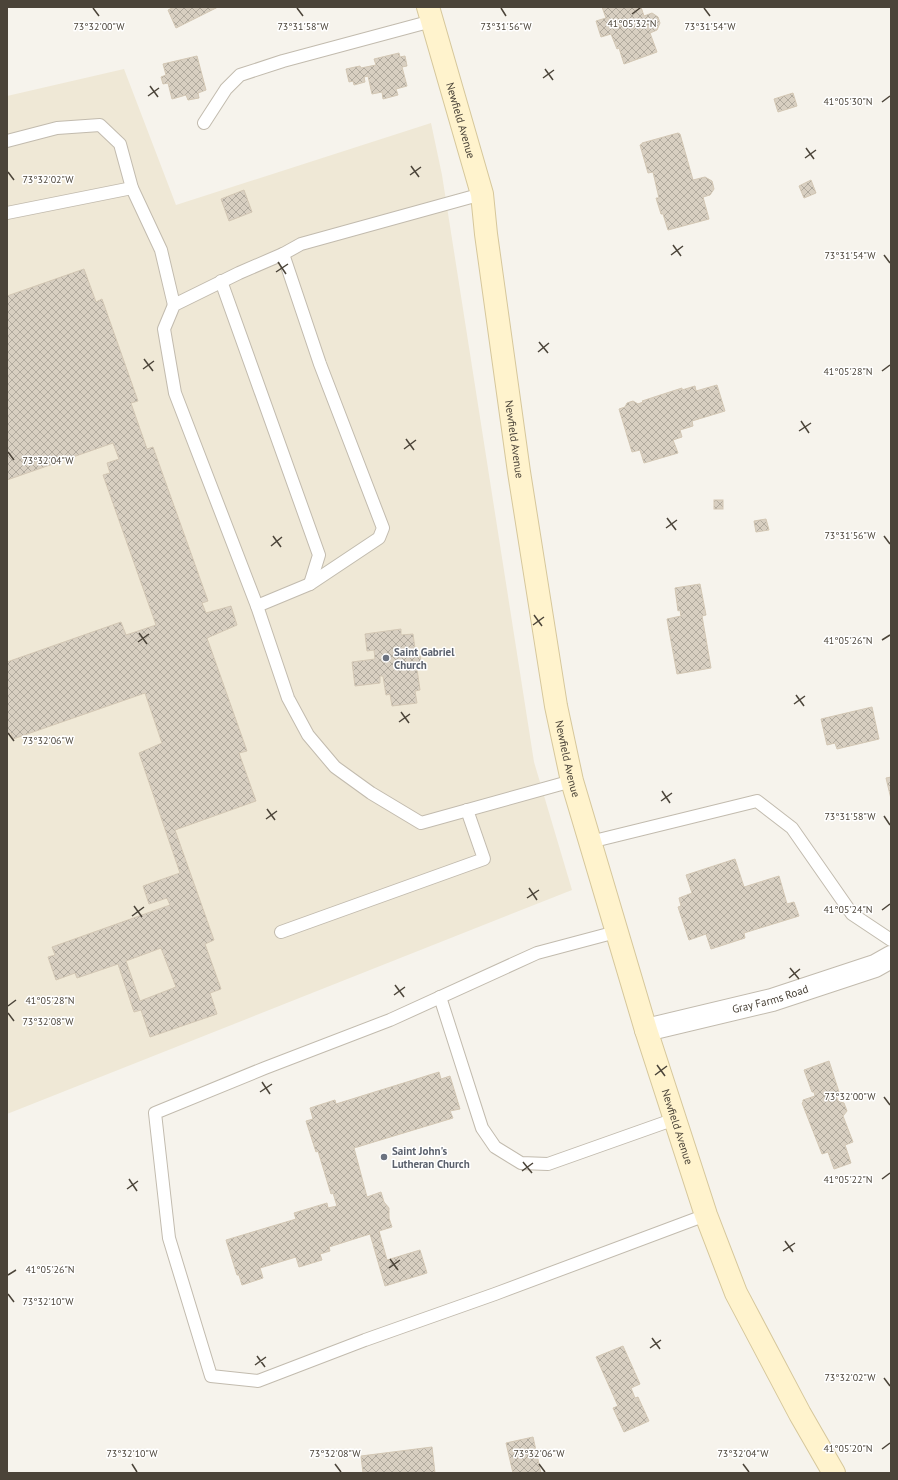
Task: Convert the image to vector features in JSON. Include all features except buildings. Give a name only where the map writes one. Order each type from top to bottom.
[{"type":"main road","name":"Newfield Avenue","points":[[430,14],[482,194],[486,234],[519,472],[556,706],[572,781],[646,1030],[706,1215],[736,1292],[800,1414],[834,1473]]},
{"type":"street","name":"Gray Farms Road","points":[[646,1030],[772,1000],[875,966],[891,957]]},
{"type":"lane","points":[[204,123],[226,89],[240,75],[430,14]]},
{"type":"lane","points":[[7,141],[58,128],[100,126],[120,144],[132,188],[161,250],[174,305],[164,329],[174,393],[257,606],[288,698],[308,735],[335,767],[371,793],[421,823],[572,781]]},
{"type":"lane","points":[[7,213],[132,188]]},
{"type":"lane","points":[[174,305],[221,281],[283,254],[301,244],[482,194]]},
{"type":"lane","points":[[257,606],[310,584],[379,538],[383,528],[320,364],[283,254]]},
{"type":"lane","points":[[221,281],[319,555],[310,584]]},
{"type":"lane","points":[[590,842],[757,801],[792,828],[852,914],[891,940]]},
{"type":"lane","points":[[281,932],[484,859],[467,810]]},
{"type":"lane","points":[[616,932],[537,953],[390,1020],[265,1068],[155,1113],[169,1238],[211,1376],[258,1381],[365,1340],[495,1294],[706,1215]]},
{"type":"lane","points":[[440,997],[482,1128],[495,1147],[521,1163],[548,1164],[675,1119]]},
{"type":"shaded area","points":[[124,69],[176,205],[431,123],[442,175],[534,762],[572,890],[7,1114],[7,96]]},
{"type":"place","name":"Saint Gabriel Church","points":[[386,658]]},
{"type":"place","name":"Saint John's Lutheran Church","points":[[384,1157]]}]
